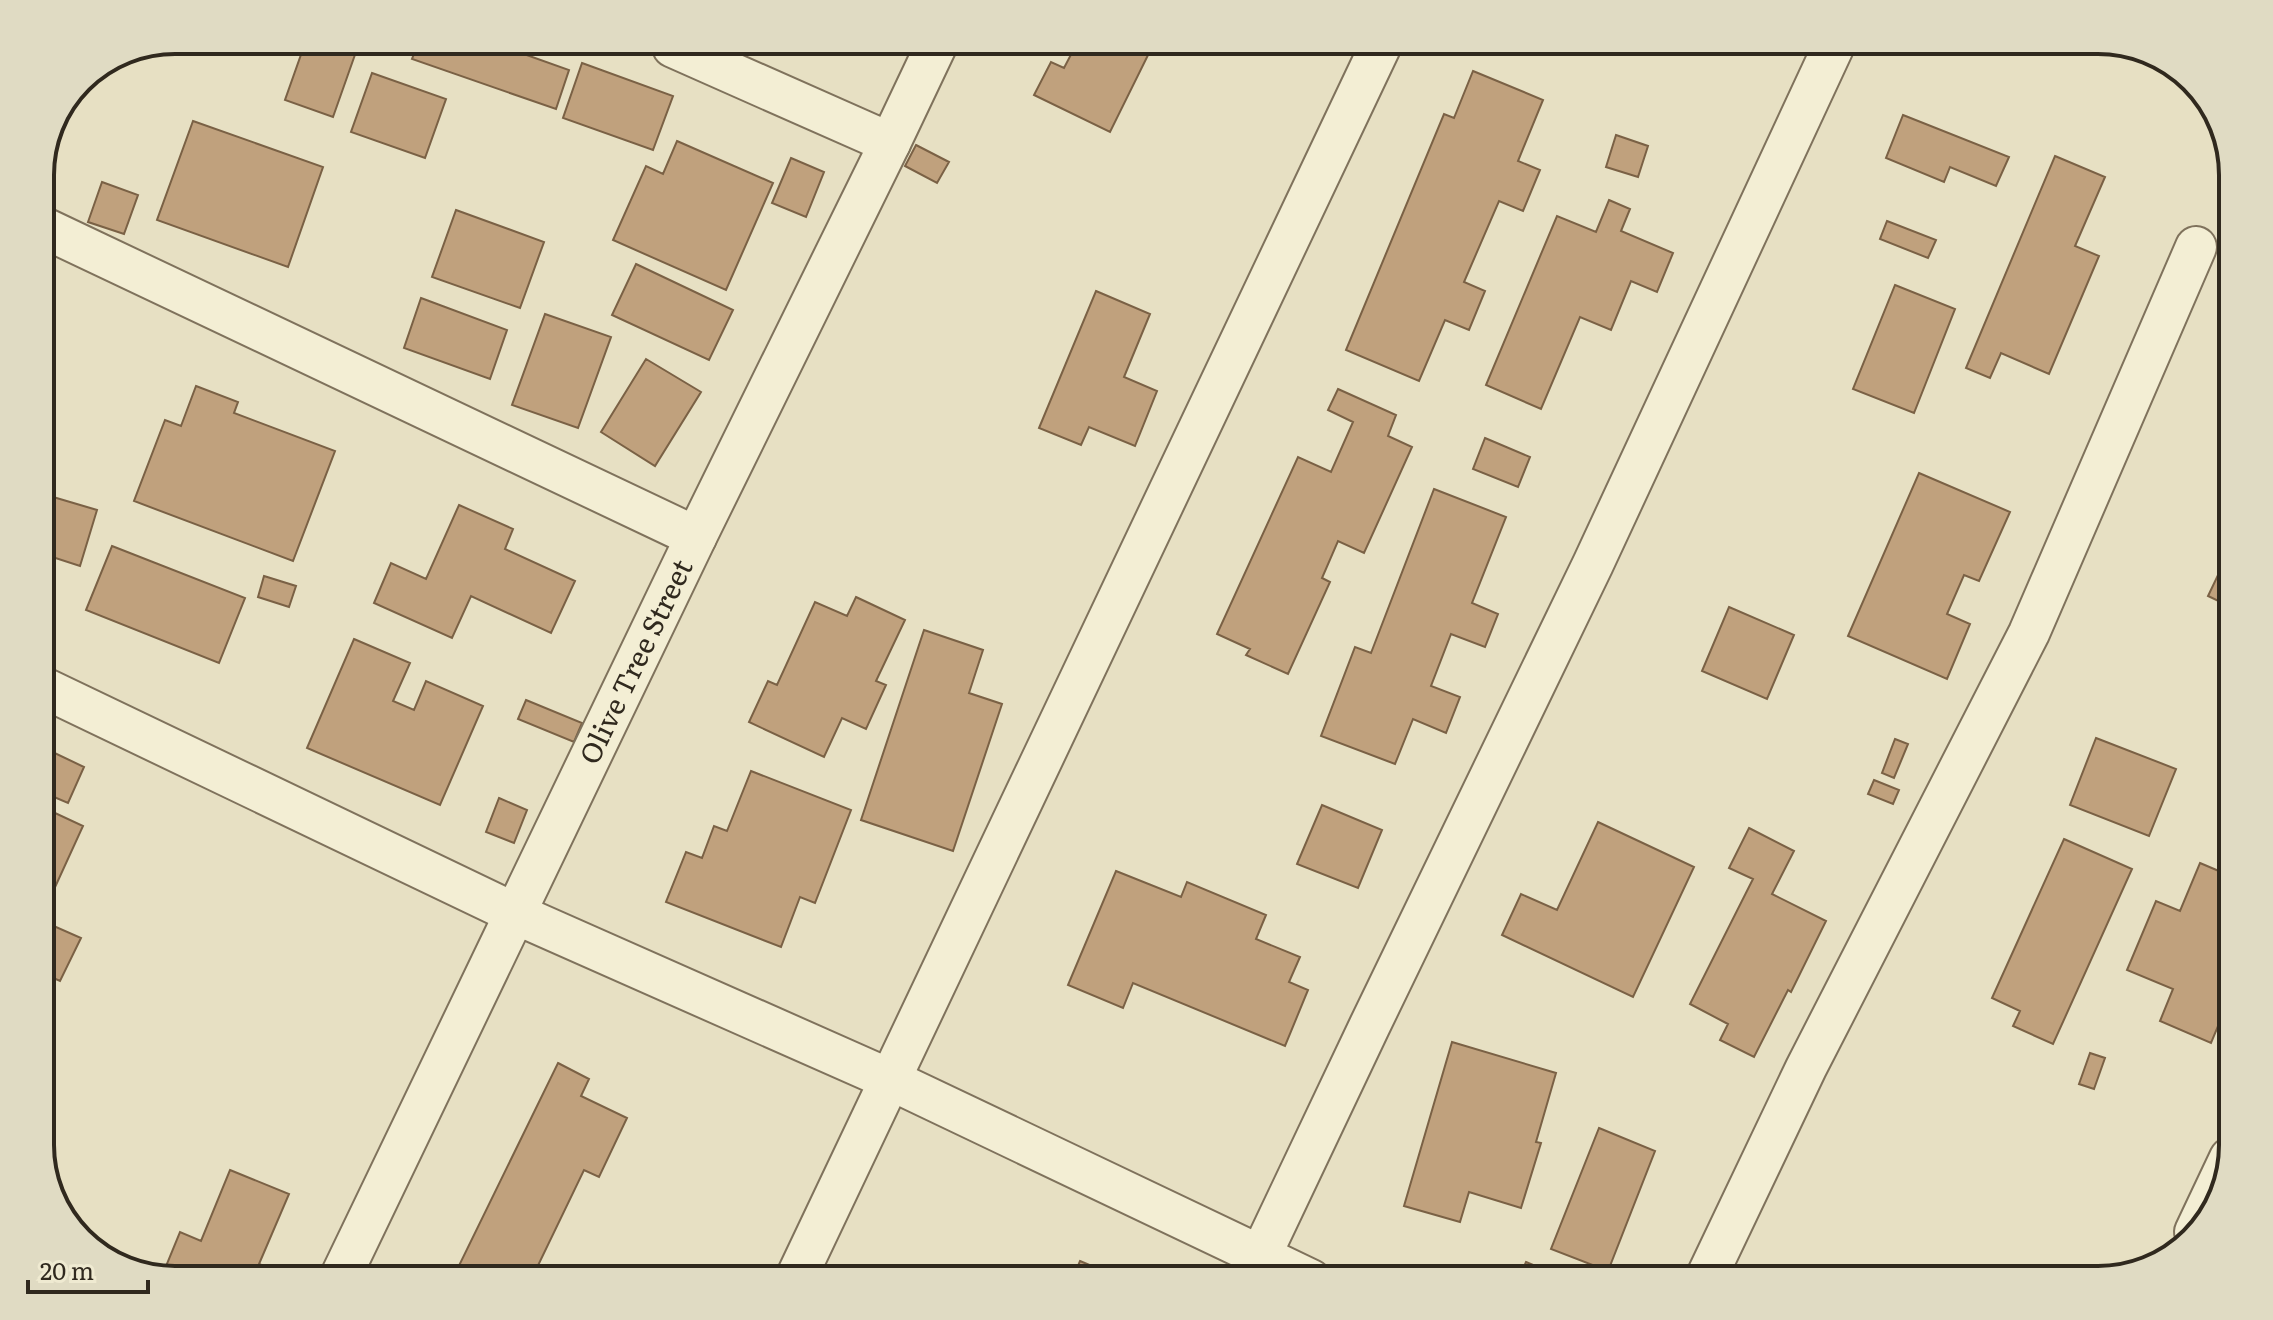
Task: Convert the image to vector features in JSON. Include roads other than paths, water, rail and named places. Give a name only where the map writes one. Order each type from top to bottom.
[{"type":"street","points":[[689,54],[890,143]]},
{"type":"street","name":"Olive Tree Street","points":[[346,1266],[932,54]]},
{"type":"street","points":[[802,1266],[1377,54]]},
{"type":"street","points":[[1256,1266],[1593,564],[1830,54]]},
{"type":"street","points":[[54,233],[696,537]]},
{"type":"street","points":[[1712,1266],[1806,1068],[2029,633],[2196,247]]},
{"type":"street","points":[[54,693],[516,914],[891,1080],[1251,1266]]}]
